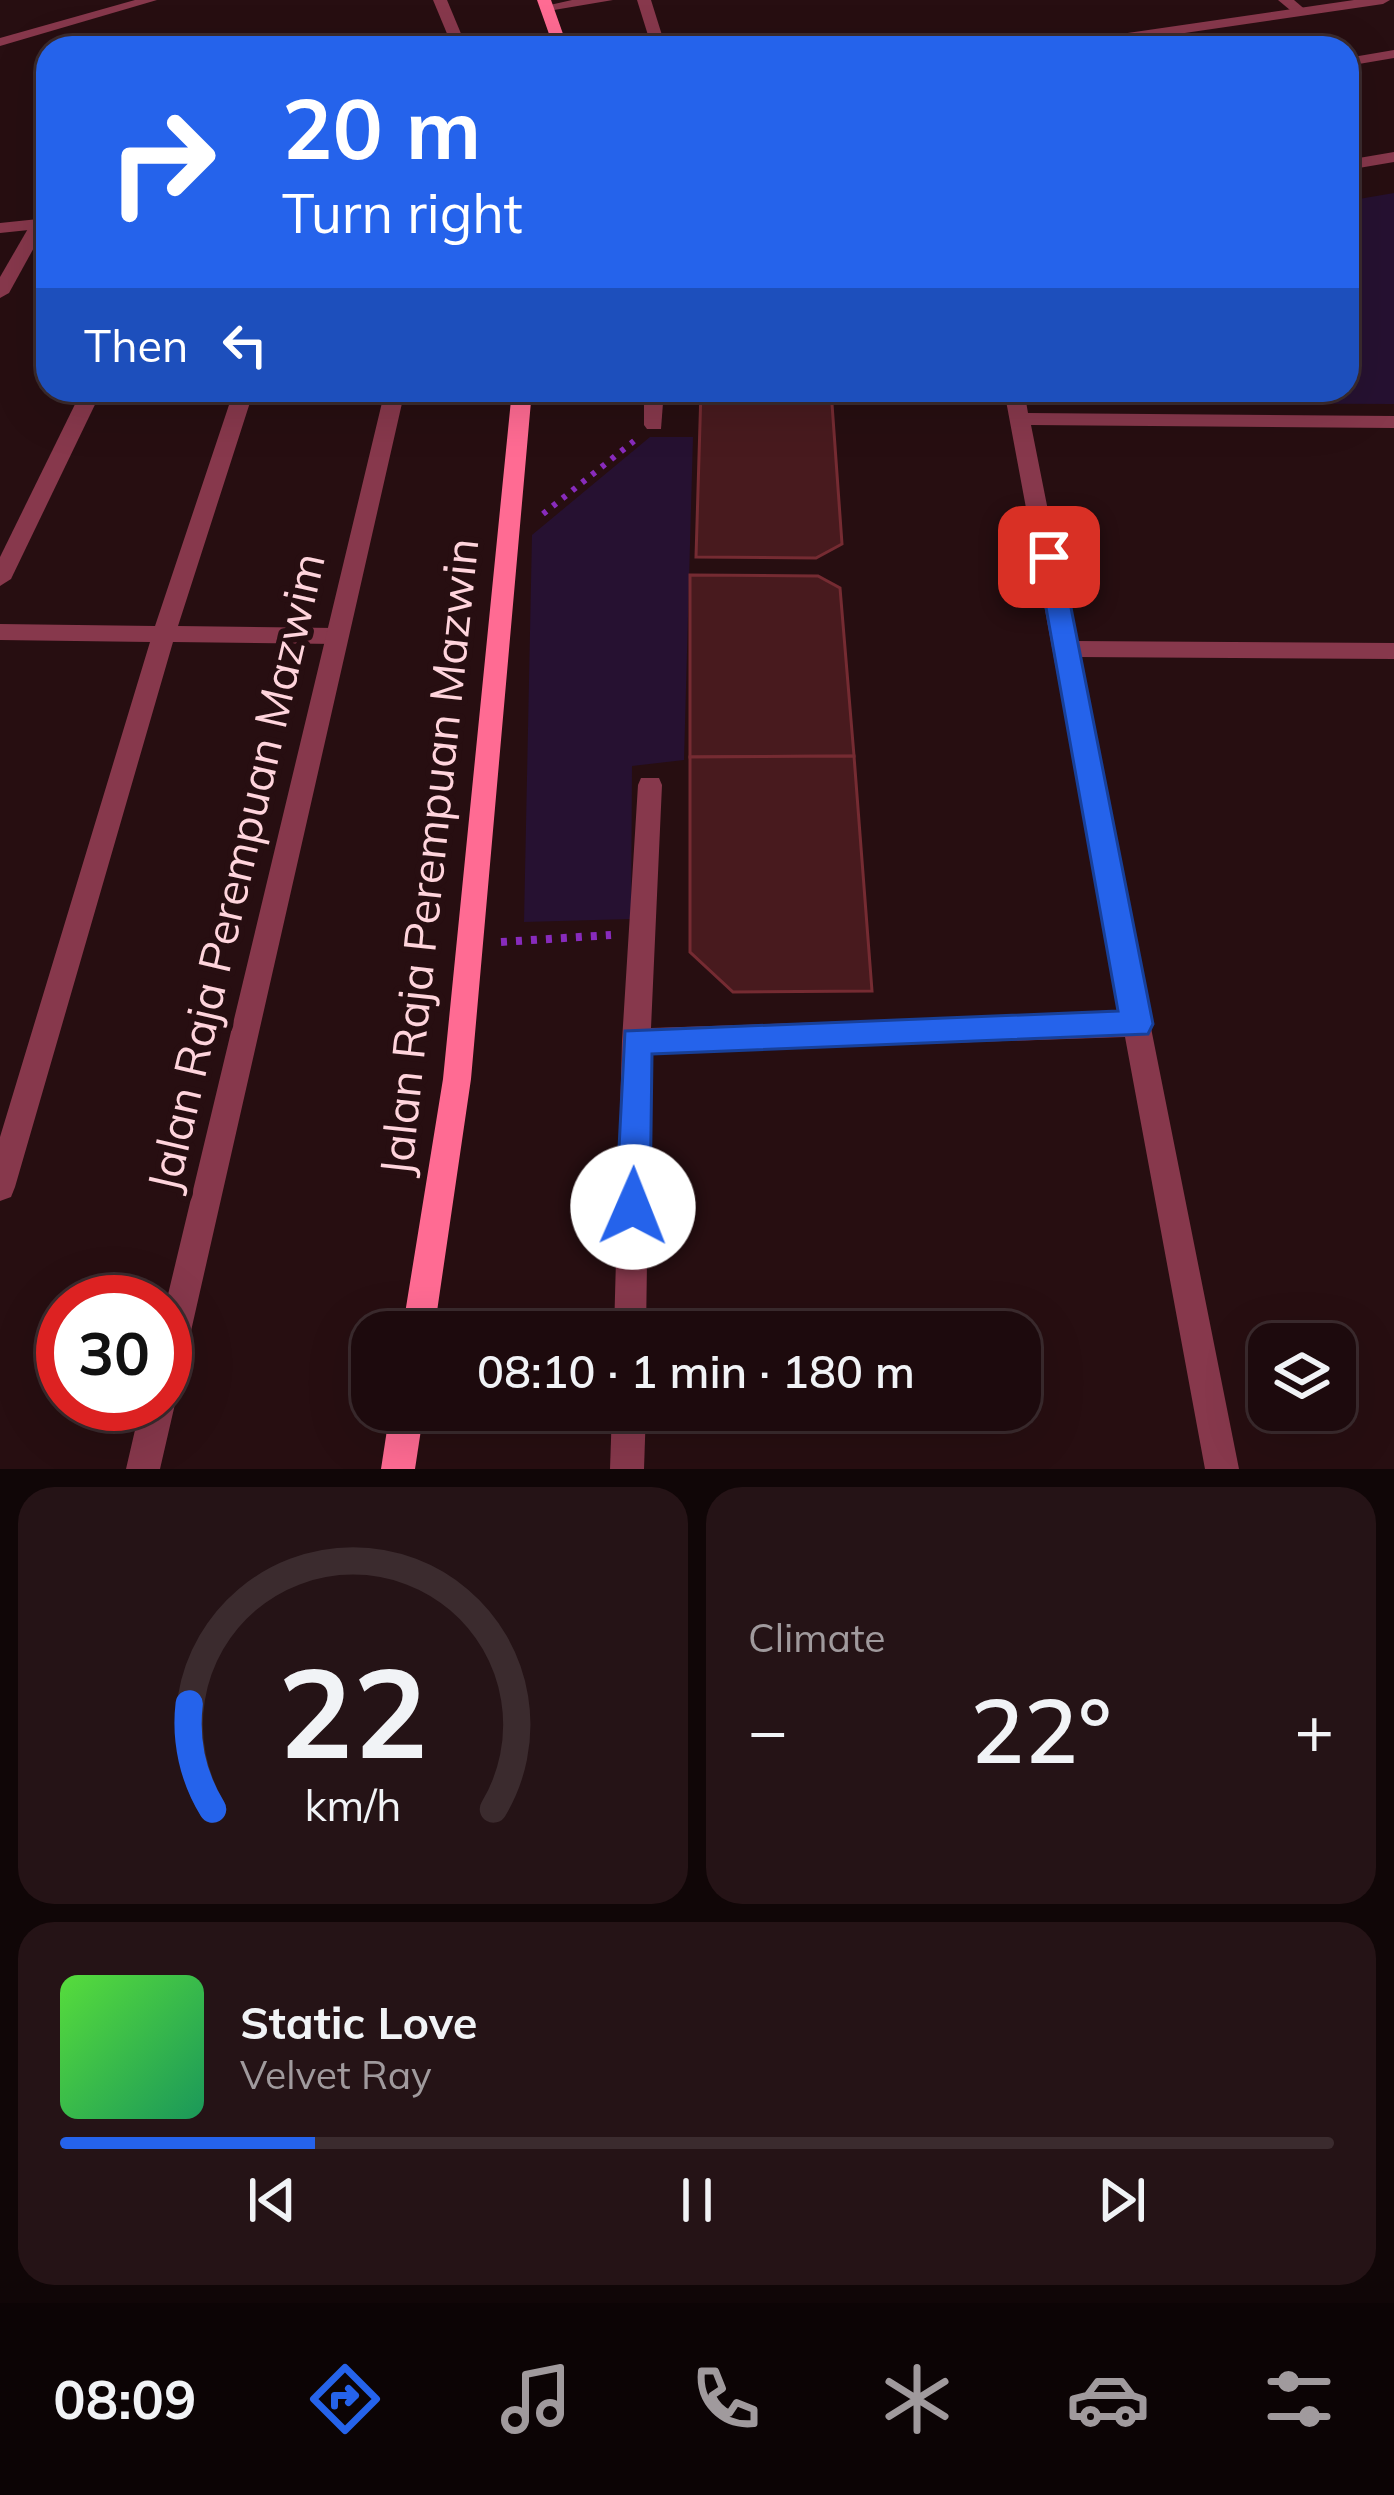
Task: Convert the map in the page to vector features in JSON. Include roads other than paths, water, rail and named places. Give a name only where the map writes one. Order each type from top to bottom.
[{"type":"main road","points":[[546,4],[557,36]]},
{"type":"main road","name":"Jalan Raja Perempuan Mazwin","points":[[421,1311],[457,1079],[521,402]]},
{"type":"main road","points":[[398,1469],[403,1431]]},
{"type":"street","points":[[0,42],[150,0]]},
{"type":"street","points":[[440,0],[455,36]]},
{"type":"street","points":[[546,4],[606,0]]},
{"type":"street","points":[[644,0],[655,36]]},
{"type":"street","points":[[1285,0],[1301,12]]},
{"type":"street","points":[[1135,36],[1383,0]]},
{"type":"street","points":[[1359,60],[1393,55]]},
{"type":"street","points":[[1359,163],[1394,157]]},
{"type":"street","points":[[0,228],[36,224]]},
{"type":"street","points":[[0,293],[36,234]]},
{"type":"street","points":[[0,579],[86,402]]},
{"type":"street","points":[[0,1187],[164,633],[240,402]]},
{"type":"street","name":"Jalan Raja Perempuan Mazwim","points":[[188,1275],[392,402]]},
{"type":"street","points":[[654,402],[654,425]]},
{"type":"street","points":[[1017,402],[1222,1469]]},
{"type":"street","points":[[1022,419],[1394,422]]},
{"type":"street","points":[[0,632],[336,636]]},
{"type":"street","points":[[1067,650],[1394,652]]},
{"type":"street","points":[[631,1311],[650,785]]},
{"type":"street","points":[[637,1041],[1137,1024]]},
{"type":"street","points":[[143,1469],[152,1431]]},
{"type":"street","points":[[627,1469],[628,1431]]}]
